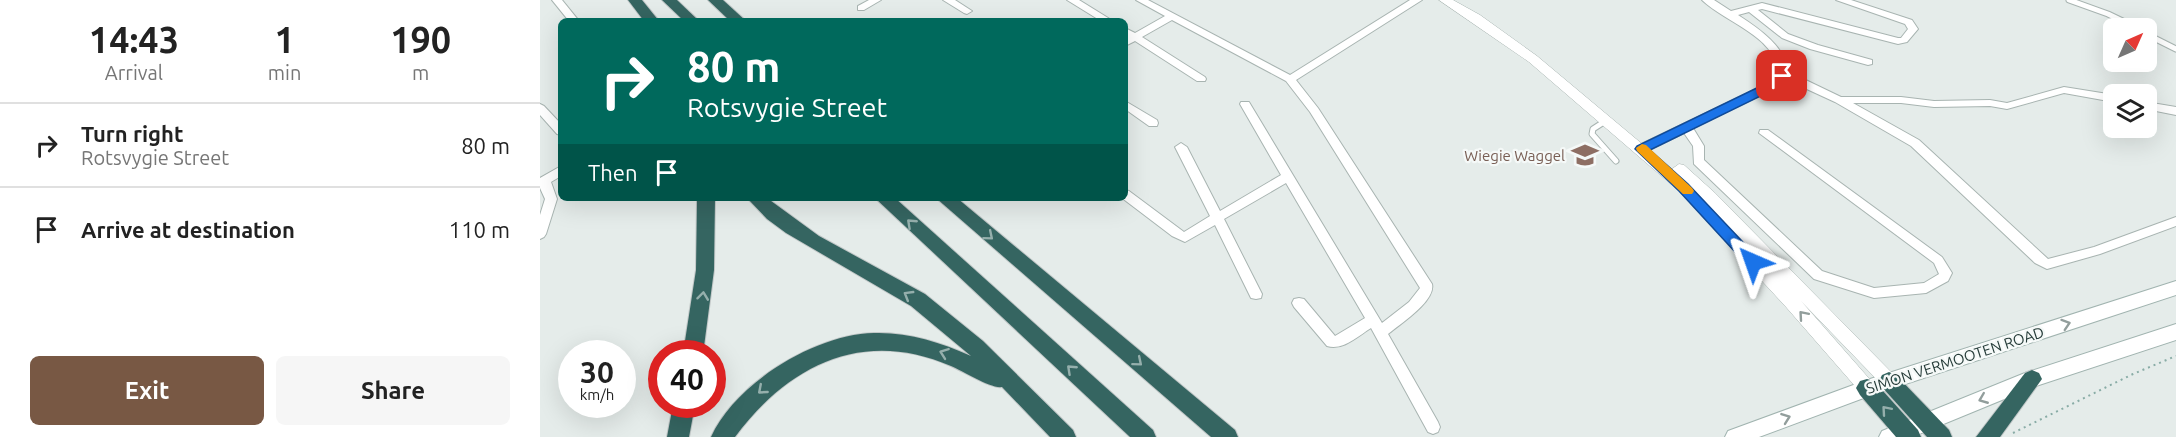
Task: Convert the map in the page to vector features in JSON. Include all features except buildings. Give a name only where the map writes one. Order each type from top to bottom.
[{"type":"highway","points":[[635,0],[650,18]]},
{"type":"highway","points":[[669,0],[689,18]]},
{"type":"highway","points":[[715,0],[736,18]]},
{"type":"highway","points":[[695,340],[705,270],[706,201]]},
{"type":"highway","points":[[759,201],[783,223],[804,237],[901,290],[935,312],[961,333],[1065,437]]},
{"type":"highway","points":[[887,201],[1144,437]]},
{"type":"highway","points":[[949,201],[1227,437]]},
{"type":"highway","points":[[722,437],[755,396],[781,375],[832,350],[867,343],[897,341],[935,350],[973,365],[1015,388]]},
{"type":"highway","points":[[1996,436],[2032,379]]},
{"type":"highway","points":[[1888,381],[1934,429]]},
{"type":"highway","points":[[1868,388],[1902,435]]},
{"type":"highway","points":[[678,437],[682,418]]},
{"type":"main road","name":"SIMON VERMOOTEN ROAD","points":[[1735,437],[1888,381],[2176,288]]},
{"type":"main road","points":[[1902,435],[1934,429],[2032,379],[2176,332]]},
{"type":"street","points":[[557,0],[572,18]]},
{"type":"street","points":[[861,8],[876,0]]},
{"type":"street","points":[[948,0],[967,11]]},
{"type":"street","points":[[1072,0],[1103,18]]},
{"type":"street","points":[[1141,0],[1290,79],[1314,110],[1426,284],[1427,289],[1422,298],[1376,326],[1332,342],[1299,303]]},
{"type":"street","points":[[1290,79],[1417,0]]},
{"type":"street","points":[[1444,0],[1476,18],[1533,59],[1607,120],[1646,146],[1710,197],[1888,381]]},
{"type":"street","points":[[1707,0],[1759,36],[1782,61],[1784,74]]},
{"type":"street","points":[[1730,14],[1762,6],[1858,33],[1898,41],[1904,40],[1913,29],[1909,22],[1901,18],[1841,0]]},
{"type":"street","points":[[1751,9],[1785,36],[1868,62]]},
{"type":"street","points":[[1128,42],[1172,16]]},
{"type":"street","points":[[1128,33],[1201,79]]},
{"type":"street","points":[[1533,59],[1555,70],[1599,101],[1646,146],[1792,302],[1868,388]]},
{"type":"street","points":[[1646,146],[1769,87],[1784,74]]},
{"type":"street","points":[[1784,74],[1839,100],[1915,142],[2039,260],[2047,264],[2096,251],[2176,222]]},
{"type":"street","points":[[1839,100],[1901,100],[1934,104],[1990,103],[2007,106],[2064,90],[2103,97]]},
{"type":"street","points":[[1245,104],[1433,427]]},
{"type":"street","points":[[1128,106],[1153,123]]},
{"type":"street","points":[[2157,107],[2176,111]]},
{"type":"street","points":[[540,108],[556,119]]},
{"type":"street","points":[[1685,127],[1699,143],[1698,161],[1818,275],[1874,293],[1926,288],[1944,277],[1946,273],[1938,260],[1764,134]]},
{"type":"street","points":[[1181,147],[1256,294]]},
{"type":"street","points":[[540,234],[550,199],[543,183],[558,173]]},
{"type":"street","points":[[1128,196],[1182,237],[1189,236],[1218,216],[1286,177]]},
{"type":"lane","points":[[2069,0],[2116,18]]},
{"type":"lane","points":[[2157,40],[2176,49]]},
{"type":"lane","points":[[1607,120],[1591,131],[1594,138],[1616,161]]},
{"type":"path","points":[[1996,436],[2176,356]]},
{"type":"slow traffic","points":[[1642,148],[1687,191]]},
{"type":"place","name":"Wiegie Waggel","points":[[1585,155]]},
{"type":"route","points":[[1753,262],[1684,187],[1641,149],[1769,87],[1782,76]]}]
